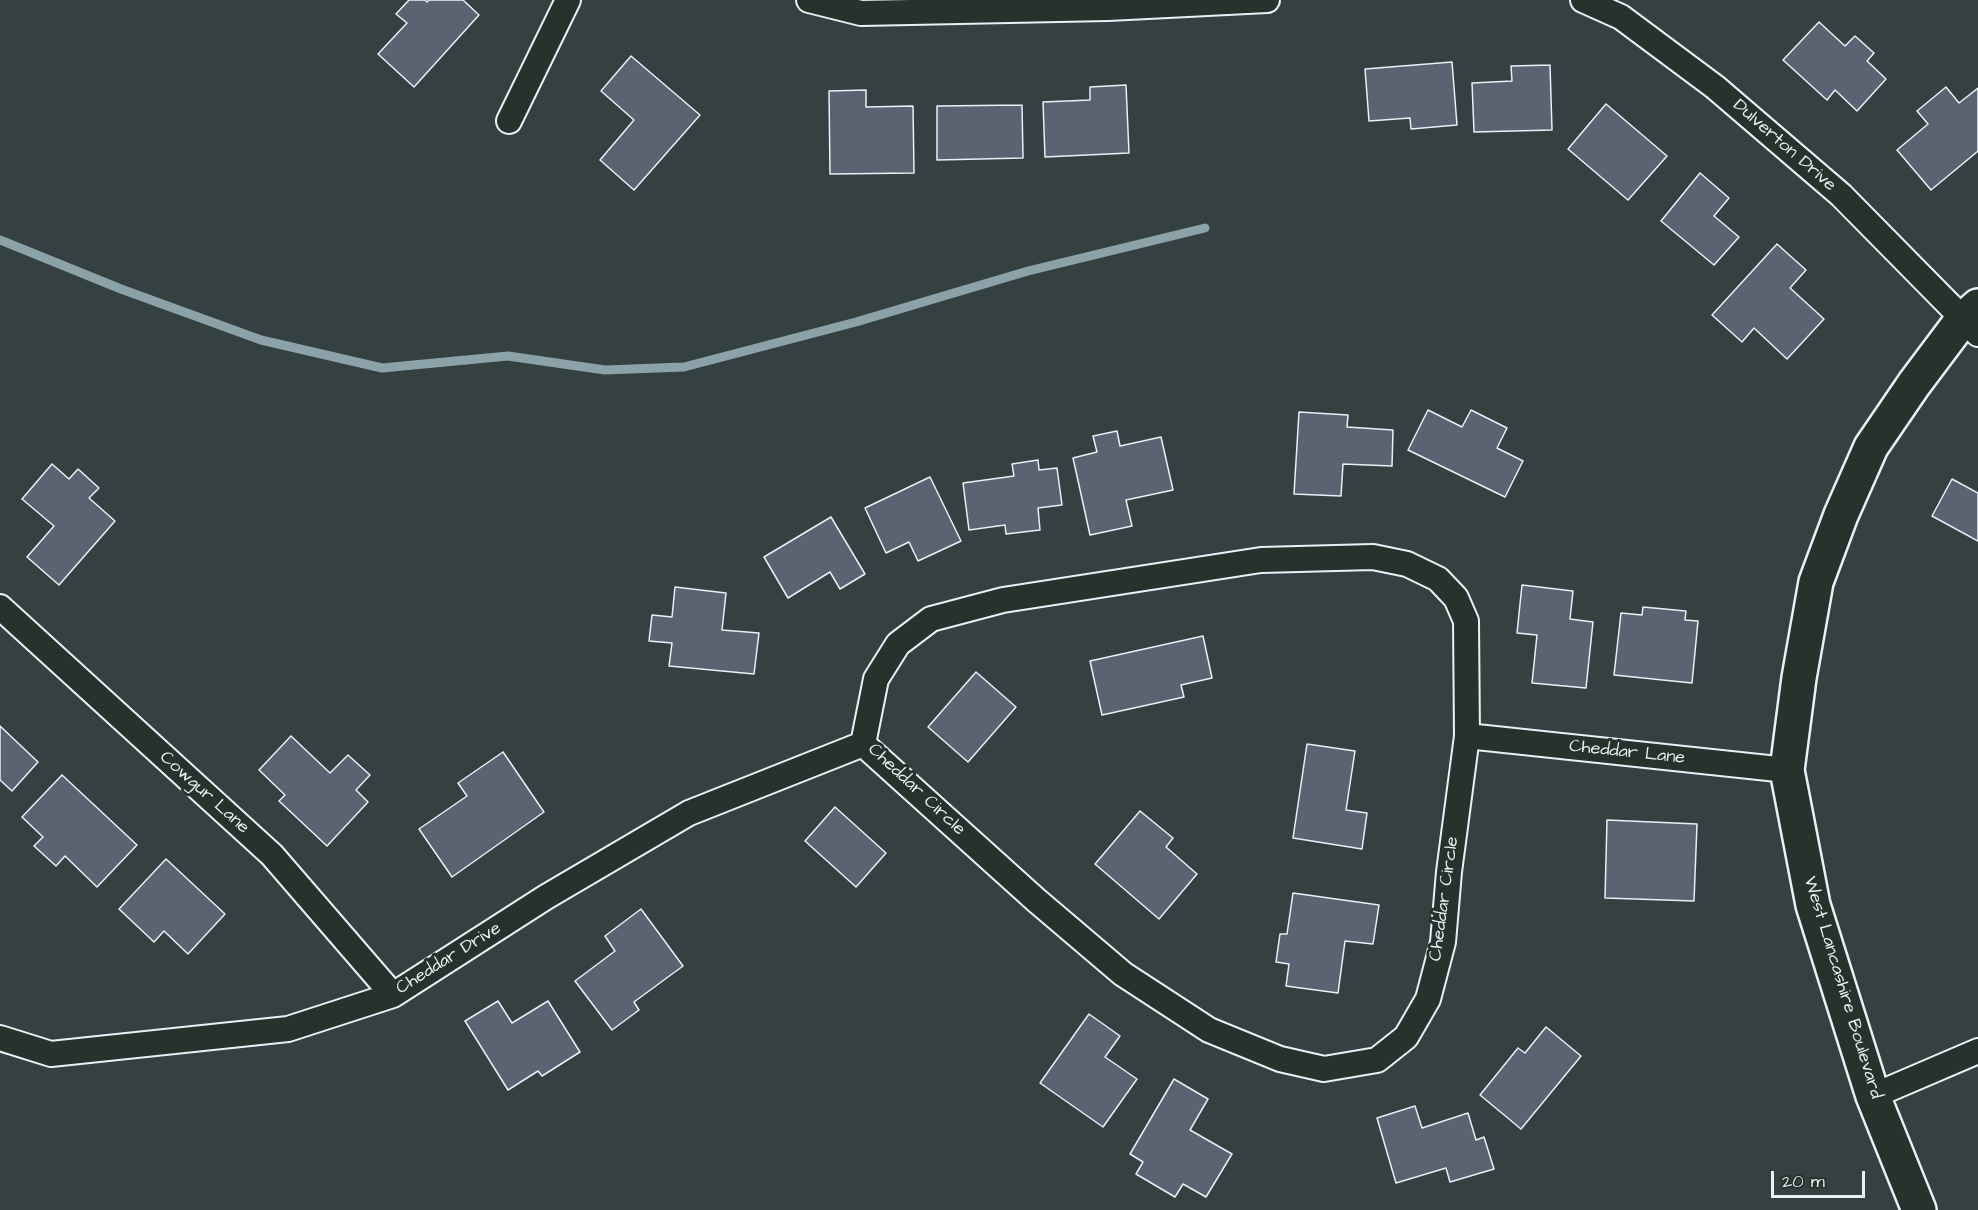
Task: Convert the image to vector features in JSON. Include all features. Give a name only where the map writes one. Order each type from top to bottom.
[{"type":"main road","name":"West Lancashire Boulevard","points":[[1919,1210],[1873,1096],[1813,906],[1786,770],[1816,582],[1841,515],[1871,447],[1914,384],[1973,320]]},
{"type":"street","points":[[509,121],[568,0]]},
{"type":"street","points":[[809,0],[861,14],[1108,8],[1267,0]]},
{"type":"street","name":"Dulverton Drive","points":[[1583,0],[1621,16],[1715,87],[1841,195],[1973,320]]},
{"type":"street","name":"Cheddar Circle","points":[[1373,557],[1407,564],[1418,569],[1438,579],[1456,598],[1466,621],[1467,736],[1449,872],[1443,942],[1428,999],[1406,1037],[1377,1060],[1324,1069],[1280,1059],[1209,1030],[1123,974],[1036,900],[863,744],[876,679],[898,644],[931,619],[1003,600],[1261,560],[1373,557]]},
{"type":"street","name":"Cowgur Lane","points":[[0,607],[272,855],[393,995]]},
{"type":"street","name":"Cheddar Lane","points":[[1467,736],[1786,770]]},
{"type":"street","name":"Cheddar Drive","points":[[0,1038],[51,1054],[288,1029],[393,995],[546,897],[689,813],[863,744]]},
{"type":"street","points":[[1873,1096],[1978,1051]]},
{"type":"building","points":[[409,0],[427,2],[429,0],[463,0],[479,15],[414,87],[378,54],[407,23],[396,14]]},
{"type":"building","points":[[1819,22],[1845,46],[1855,36],[1874,53],[1867,61],[1886,79],[1857,111],[1835,90],[1827,100],[1783,60]]},
{"type":"building","points":[[631,56],[700,115],[634,190],[600,160],[634,120],[601,91]]},
{"type":"building","points":[[1452,62],[1457,125],[1411,129],[1410,118],[1369,121],[1365,69]]},
{"type":"building","points":[[1550,65],[1552,130],[1474,132],[1472,83],[1512,81],[1511,66]]},
{"type":"building","points":[[1126,85],[1129,153],[1045,157],[1043,102],[1090,100],[1090,87]]},
{"type":"building","points":[[1946,87],[1959,103],[1978,88],[1978,151],[1931,190],[1897,150],[1928,124],[1917,111]]},
{"type":"building","points":[[866,90],[866,107],[913,106],[914,173],[830,174],[829,91]]},
{"type":"building","points":[[1606,104],[1667,156],[1628,200],[1568,149]]},
{"type":"building","points":[[1022,105],[1023,158],[937,160],[937,106]]},
{"type":"building","points":[[1700,173],[1729,198],[1714,216],[1739,237],[1714,265],[1661,221]]},
{"type":"building","points":[[1777,244],[1806,270],[1790,288],[1824,319],[1787,359],[1754,328],[1742,342],[1712,315]]},
{"type":"building","points":[[1428,410],[1462,427],[1471,410],[1507,428],[1497,448],[1523,461],[1505,497],[1408,450]]},
{"type":"building","points":[[1299,412],[1348,415],[1347,427],[1393,430],[1392,466],[1343,464],[1341,496],[1294,494]]},
{"type":"building","points":[[1117,431],[1120,446],[1161,437],[1173,490],[1126,500],[1132,526],[1090,535],[1073,458],[1097,452],[1093,436]]},
{"type":"building","points":[[1038,460],[1039,470],[1057,468],[1062,505],[1038,508],[1040,530],[1006,534],[1005,525],[969,530],[963,483],[1014,476],[1012,464]]},
{"type":"building","points":[[52,464],[69,479],[78,469],[99,488],[89,498],[115,521],[59,585],[27,557],[54,526],[22,499]]},
{"type":"building","points":[[930,477],[961,541],[918,561],[909,542],[886,553],[865,508]]},
{"type":"building","points":[[1952,479],[1978,493],[1978,541],[1932,516]]},
{"type":"building","points":[[831,517],[865,574],[840,589],[830,572],[788,598],[764,557]]},
{"type":"building","points":[[1522,585],[1573,591],[1570,619],[1593,622],[1586,688],[1532,683],[1537,635],[1517,633]]},
{"type":"building","points":[[675,587],[726,593],[722,630],[759,633],[754,674],[669,666],[672,643],[649,641],[652,615],[672,617]]},
{"type":"building","points":[[1643,607],[1686,611],[1685,620],[1698,621],[1692,683],[1614,675],[1621,613],[1642,615]]},
{"type":"building","points":[[1203,636],[1212,678],[1181,685],[1184,697],[1102,715],[1090,661]]},
{"type":"building","points":[[976,672],[1016,707],[968,762],[928,727]]},
{"type":"building","points":[[0,726],[38,762],[12,791],[0,780]]},
{"type":"building","points":[[291,736],[330,773],[348,755],[370,775],[356,790],[368,802],[327,846],[279,801],[285,795],[259,770]]},
{"type":"building","points":[[1307,744],[1355,751],[1346,810],[1367,813],[1362,849],[1293,838]]},
{"type":"building","points":[[503,752],[544,812],[452,877],[419,829],[467,796],[458,783]]},
{"type":"building","points":[[62,775],[137,845],[97,887],[65,856],[56,866],[34,846],[43,837],[22,817]]},
{"type":"building","points":[[835,807],[886,853],[856,887],[805,841]]},
{"type":"building","points":[[1140,811],[1173,838],[1166,847],[1197,874],[1159,919],[1095,864]]},
{"type":"building","points":[[1607,820],[1697,824],[1694,901],[1605,898]]},
{"type":"building","points":[[166,859],[225,914],[188,954],[164,931],[154,942],[119,909]]},
{"type":"building","points":[[1293,893],[1379,905],[1373,944],[1345,941],[1338,993],[1286,986],[1289,964],[1276,962],[1280,934],[1287,934]]},
{"type":"building","points":[[641,909],[683,966],[634,1002],[639,1010],[612,1030],[575,981],[615,951],[605,936]]},
{"type":"building","points":[[498,1001],[512,1023],[548,1001],[580,1052],[542,1076],[538,1071],[508,1090],[465,1021]]},
{"type":"building","points":[[1089,1014],[1120,1036],[1105,1057],[1137,1079],[1103,1127],[1040,1083]]},
{"type":"building","points":[[1546,1027],[1581,1056],[1521,1129],[1480,1095],[1518,1048],[1525,1053]]},
{"type":"building","points":[[1174,1079],[1208,1099],[1190,1130],[1232,1154],[1206,1197],[1183,1184],[1175,1197],[1136,1174],[1143,1162],[1130,1154]]},
{"type":"building","points":[[1415,1106],[1422,1128],[1468,1113],[1476,1140],[1484,1137],[1494,1169],[1450,1182],[1446,1168],[1396,1183],[1377,1118]]},
{"type":"waterway","points":[[0,240],[121,289],[261,340],[382,368],[508,356],[605,370],[684,367],[856,322],[1028,271],[1205,228]]}]
